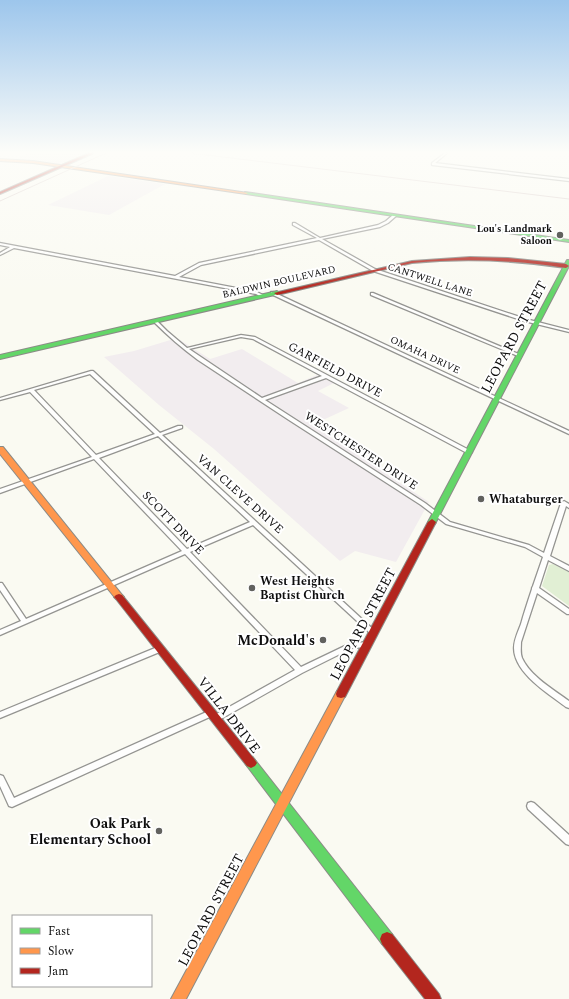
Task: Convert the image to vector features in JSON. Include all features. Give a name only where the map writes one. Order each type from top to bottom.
[{"type":"main road","points":[[285,200],[569,241]]},
{"type":"main road","name":"BALDWIN BOULEVARD","points":[[0,357],[412,262],[474,256],[567,263]]},
{"type":"main road","name":"LEOPARD STREET","points":[[178,999],[374,632],[567,263]]},
{"type":"main road","name":"VILLA DRIVE","points":[[0,449],[214,716],[434,999]]},
{"type":"street","points":[[176,277],[200,264],[379,226],[394,216]]},
{"type":"street","name":"CANTWELL LANE","points":[[294,224],[374,270],[536,323],[569,331]]},
{"type":"street","points":[[0,244],[257,293],[262,296]]},
{"type":"street","points":[[0,254],[14,246]]},
{"type":"street","name":"OMAHA DRIVE","points":[[272,294],[569,433]]},
{"type":"street","points":[[372,294],[519,355]]},
{"type":"street","name":"WESTCHESTER DRIVE","points":[[156,322],[186,350],[423,504],[448,523],[504,538],[527,546],[569,569]]},
{"type":"street","name":"GARFIELD DRIVE","points":[[186,350],[248,336],[469,452]]},
{"type":"street","name":"VAN CLEVE DRIVE","points":[[31,390],[91,372],[374,632]]},
{"type":"street","points":[[262,400],[326,376]]},
{"type":"street","points":[[0,400],[31,390]]},
{"type":"street","name":"SCOTT DRIVE","points":[[31,390],[94,458],[300,671]]},
{"type":"street","points":[[0,491],[180,427]]},
{"type":"street","points":[[566,504],[518,642],[517,652],[520,661],[526,670],[569,706]]},
{"type":"street","points":[[0,633],[254,522]]},
{"type":"street","points":[[0,585],[25,622]]},
{"type":"street","points":[[536,588],[569,612]]},
{"type":"street","points":[[0,778],[12,804],[214,716],[351,646],[366,645]]},
{"type":"street","points":[[0,715],[160,649]]},
{"type":"street","points":[[531,806],[569,841]]},
{"type":"shaded area","points":[[59,200],[137,200],[109,215],[48,205]]},
{"type":"shaded area","points":[[177,338],[210,359],[242,349],[298,383],[317,375],[334,383],[318,391],[349,408],[312,425],[429,502],[396,562],[355,551],[340,561],[214,449],[159,405],[104,357],[134,351]]},
{"type":"green space","points":[[553,564],[569,572],[569,606],[542,586],[549,565]]},
{"type":"traffic: fast","points":[[291,200],[569,241]]},
{"type":"traffic: fast","points":[[432,522],[569,261]]},
{"type":"traffic: fast","points":[[0,357],[277,293]]},
{"type":"traffic: fast","points":[[251,763],[387,939]]},
{"type":"traffic: slow","points":[[0,449],[119,597]]},
{"type":"traffic: slow","points":[[178,999],[341,694]]},
{"type":"traffic: jam","points":[[277,293],[412,262],[431,260],[489,259],[527,261],[566,266]]},
{"type":"traffic: jam","points":[[341,694],[432,522]]},
{"type":"traffic: jam","points":[[119,597],[251,763]]},
{"type":"traffic: jam","points":[[387,939],[434,999]]},
{"type":"place","name":"Lou's Landmark Saloon","points":[[560,235]]},
{"type":"place","name":"Whataburger","points":[[481,499]]},
{"type":"place","name":"West Heights Baptist Church","points":[[252,588]]},
{"type":"place","name":"McDonald's","points":[[323,640]]},
{"type":"place","name":"Oak Park Elementary School","points":[[159,831]]}]
